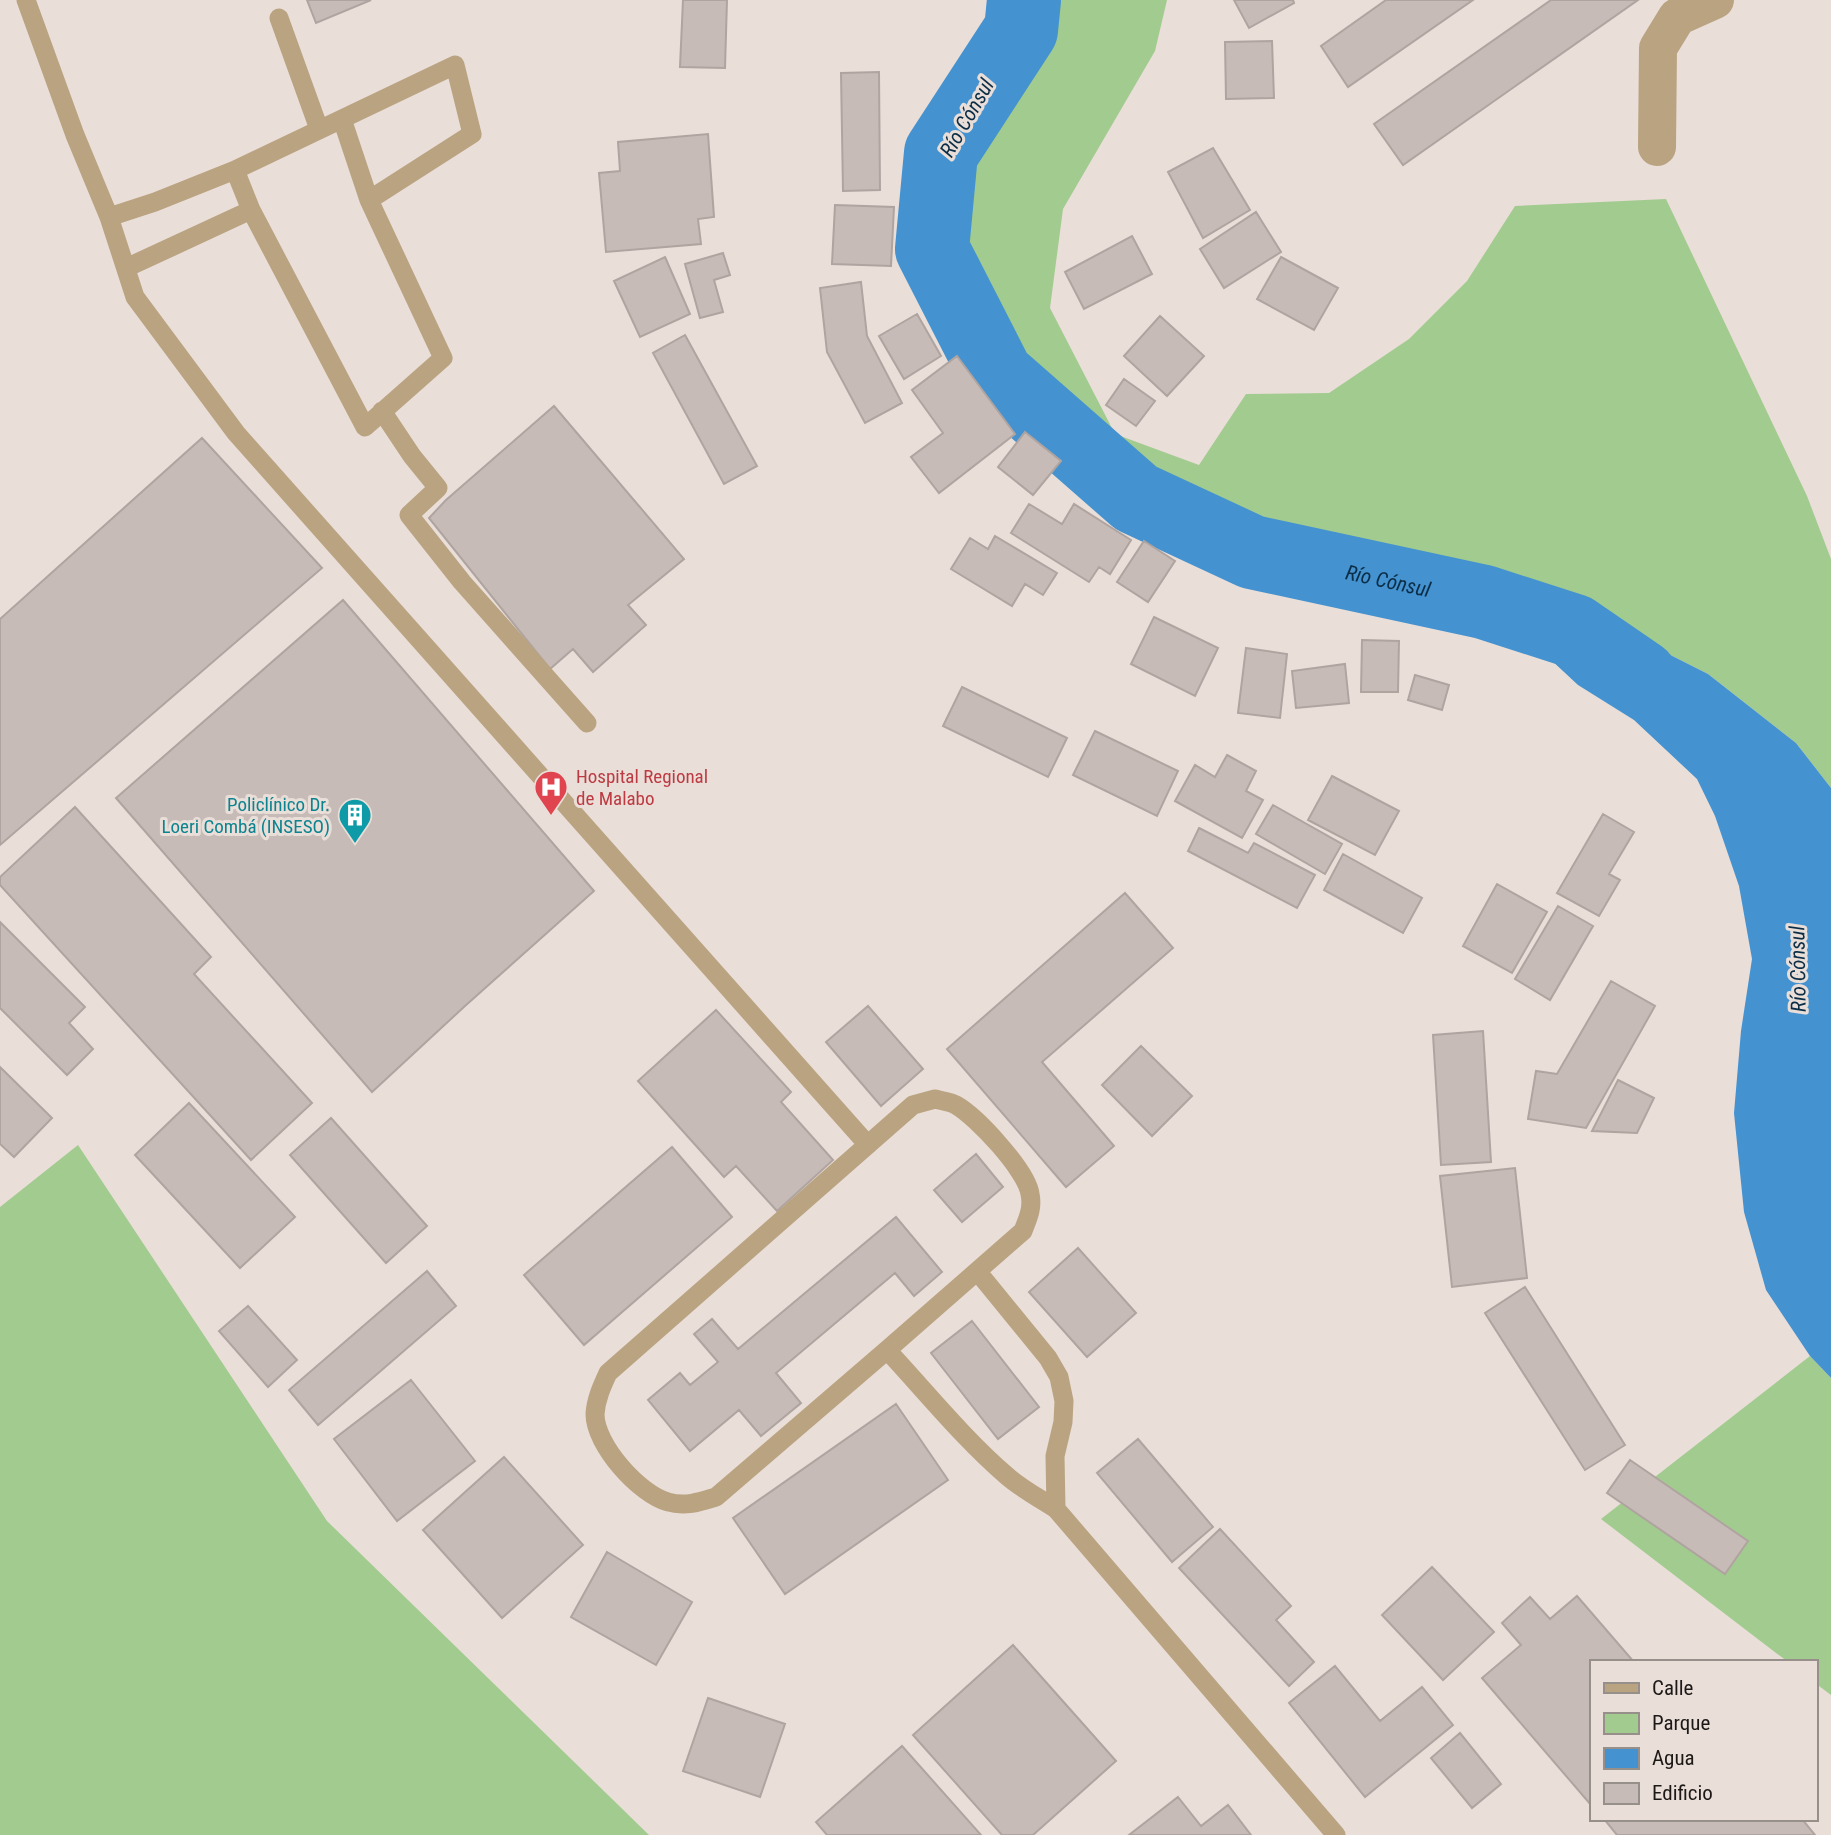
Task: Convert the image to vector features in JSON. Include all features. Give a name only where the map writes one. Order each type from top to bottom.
[{"type":"street","points":[[1657,147],[1658,48],[1677,17],[1715,0]]},
{"type":"lane","points":[[26,0],[75,135],[109,218],[135,297],[236,433],[868,1145]]},
{"type":"lane","points":[[279,18],[319,129]]},
{"type":"lane","points":[[109,218],[235,170],[456,65],[472,134],[369,200]]},
{"type":"lane","points":[[235,170],[251,210],[365,427],[443,358],[369,200],[342,119]]},
{"type":"lane","points":[[126,268],[251,210]]},
{"type":"lane","points":[[382,411],[412,456],[438,488],[408,515],[462,582],[587,723]]},
{"type":"lane","points":[[935,1099],[956,1105],[988,1132],[1013,1161],[1030,1191],[1031,1212],[1023,1231],[977,1271],[716,1497],[693,1505],[668,1502],[647,1492],[620,1466],[598,1432],[595,1413],[600,1389],[608,1373],[913,1105],[935,1099]]},
{"type":"lane","points":[[977,1271],[1048,1358],[1059,1377],[1064,1401],[1063,1422],[1055,1456],[1056,1509]]},
{"type":"lane","points":[[887,1350],[1007,1475],[1056,1509],[1336,1835]]},
{"type":"green space","points":[[1026,0],[1167,0],[1155,51],[1063,209],[1050,308],[1115,434],[1199,465],[1246,394],[1329,393],[1409,339],[1467,281],[1515,206],[1666,199],[1807,496],[1831,559],[1831,788],[1796,743],[1708,674],[1593,616],[1241,531],[1075,464],[975,365],[939,275],[933,165],[1030,26]]},
{"type":"green space","points":[[78,1145],[327,1521],[649,1835],[0,1835],[0,1207]]},
{"type":"green space","points":[[1810,1356],[1831,1378],[1831,1695],[1817,1684],[1817,1660],[1785,1660],[1601,1519]]},
{"type":"water","points":[[1556,607],[1593,616],[1708,674],[1796,743],[1831,788],[1831,1378],[1810,1356],[1766,1290],[1744,1212],[1734,1113],[1741,1031],[1752,959],[1739,886],[1715,816],[1697,779],[1634,720],[1578,685],[1549,658]]},
{"type":"building","points":[[307,0],[371,0],[316,23]]},
{"type":"building","points":[[683,0],[727,0],[725,68],[680,67]]},
{"type":"building","points":[[1234,0],[1293,0],[1294,3],[1249,28]]},
{"type":"building","points":[[1386,0],[1473,0],[1348,87],[1321,46]]},
{"type":"building","points":[[1551,0],[1638,0],[1403,165],[1374,124]]},
{"type":"building","points":[[1272,41],[1274,98],[1226,99],[1225,42]]},
{"type":"building","points":[[879,72],[880,190],[843,191],[841,73]]},
{"type":"building","points":[[708,134],[714,217],[698,219],[701,244],[606,252],[599,173],[620,171],[618,142]]},
{"type":"building","points":[[1213,148],[1250,210],[1203,238],[1168,172]]},
{"type":"building","points":[[835,205],[894,207],[891,266],[832,264]]},
{"type":"building","points":[[1256,212],[1281,252],[1224,288],[1200,249]]},
{"type":"building","points":[[1132,236],[1152,274],[1084,309],[1065,272]]},
{"type":"building","points":[[723,253],[730,275],[714,280],[723,312],[700,318],[685,264]]},
{"type":"building","points":[[665,257],[690,314],[640,337],[614,281]]},
{"type":"building","points":[[1281,257],[1338,288],[1314,330],[1257,299]]},
{"type":"building","points":[[861,282],[867,336],[902,403],[865,423],[827,352],[820,288]]},
{"type":"building","points":[[917,314],[941,356],[904,379],[879,336]]},
{"type":"building","points":[[1160,316],[1204,356],[1167,396],[1124,356]]},
{"type":"building","points":[[685,335],[757,466],[724,484],[653,353]]},
{"type":"building","points":[[957,356],[1015,434],[939,493],[911,457],[943,433],[912,390]]},
{"type":"building","points":[[1124,379],[1155,401],[1136,426],[1106,405]]},
{"type":"building","points":[[554,406],[684,559],[628,605],[646,625],[593,672],[573,649],[550,669],[429,518]]},
{"type":"building","points":[[1025,432],[1061,461],[1033,495],[998,467]]},
{"type":"building","points":[[202,438],[322,568],[0,845],[0,619]]},
{"type":"building","points":[[1029,504],[1062,524],[1074,504],[1131,540],[1110,574],[1099,567],[1089,582],[1011,533]]},
{"type":"building","points":[[995,536],[1057,573],[1043,595],[1025,584],[1012,606],[951,569],[970,538],[988,549]]},
{"type":"building","points":[[1144,541],[1175,561],[1148,602],[1117,582]]},
{"type":"building","name":"Policlínico Dr. Loeri Combá (INSESO)","points":[[343,600],[594,891],[372,1092],[116,798]]},
{"type":"building","points":[[1154,617],[1218,648],[1195,696],[1131,664]]},
{"type":"building","points":[[1362,640],[1399,641],[1398,692],[1361,692]]},
{"type":"building","points":[[1246,648],[1287,654],[1280,718],[1238,713]]},
{"type":"building","points":[[1345,664],[1349,703],[1296,708],[1292,671]]},
{"type":"building","points":[[1415,675],[1449,685],[1442,710],[1408,700]]},
{"type":"building","points":[[962,687],[1067,738],[1048,777],[943,726]]},
{"type":"building","points":[[1095,731],[1178,771],[1157,816],[1073,775]]},
{"type":"building","points":[[1227,755],[1256,771],[1246,791],[1263,800],[1242,838],[1175,801],[1195,765],[1215,777]]},
{"type":"building","points":[[1332,776],[1399,811],[1375,855],[1308,820]]},
{"type":"building","points":[[1273,805],[1342,844],[1325,874],[1256,834]]},
{"type":"building","name":"Policlínico Dr. Loeri Combá (INSESO)","points":[[75,807],[211,957],[194,974],[312,1103],[251,1160],[0,885],[0,877]]},
{"type":"building","points":[[1603,814],[1634,832],[1609,874],[1620,880],[1599,916],[1557,893]]},
{"type":"building","points":[[1199,828],[1248,853],[1254,843],[1315,875],[1297,908],[1188,851]]},
{"type":"building","points":[[1343,854],[1422,898],[1403,933],[1324,890]]},
{"type":"building","points":[[1497,884],[1547,912],[1512,973],[1463,946]]},
{"type":"building","points":[[1125,893],[1173,948],[1042,1062],[1114,1146],[1066,1187],[947,1049]]},
{"type":"building","points":[[1558,906],[1593,926],[1550,1000],[1515,979]]},
{"type":"building","points":[[0,922],[85,1007],[69,1023],[93,1049],[67,1075],[0,1008]]},
{"type":"building","points":[[1611,981],[1655,1006],[1586,1128],[1528,1119],[1536,1071],[1557,1074]]},
{"type":"building","points":[[868,1006],[923,1069],[881,1106],[826,1042]]},
{"type":"building","points":[[716,1010],[791,1092],[781,1102],[833,1160],[777,1211],[736,1166],[724,1177],[638,1081]]},
{"type":"building","points":[[1483,1031],[1491,1162],[1441,1165],[1433,1035]]},
{"type":"building","points":[[1141,1046],[1192,1096],[1152,1136],[1102,1085]]},
{"type":"building","points":[[0,1067],[52,1118],[14,1157],[0,1144]]},
{"type":"building","points":[[1618,1080],[1654,1098],[1637,1133],[1592,1131]]},
{"type":"building","points":[[189,1103],[295,1217],[240,1268],[135,1155]]},
{"type":"building","points":[[331,1118],[427,1226],[386,1263],[290,1155]]},
{"type":"building","points":[[672,1147],[732,1217],[584,1345],[524,1275]]},
{"type":"building","points":[[976,1154],[1003,1187],[962,1222],[934,1190]]},
{"type":"building","points":[[1515,1168],[1527,1278],[1452,1287],[1440,1176]]},
{"type":"building","points":[[896,1217],[942,1272],[914,1296],[895,1273],[776,1373],[801,1403],[761,1436],[739,1410],[690,1451],[648,1400],[680,1373],[690,1385],[718,1362],[694,1334],[712,1319],[738,1349]]},
{"type":"building","points":[[1078,1248],[1136,1313],[1087,1357],[1029,1292]]},
{"type":"building","points":[[427,1271],[456,1306],[318,1425],[289,1390]]},
{"type":"building","points":[[1525,1287],[1625,1445],[1585,1470],[1485,1313]]},
{"type":"building","points":[[248,1306],[297,1360],[268,1387],[219,1331]]},
{"type":"building","points":[[972,1321],[1039,1407],[998,1439],[931,1353]]},
{"type":"building","points":[[411,1380],[475,1461],[397,1521],[334,1439]]},
{"type":"building","points":[[896,1404],[948,1480],[785,1594],[733,1518]]},
{"type":"building","points":[[1138,1439],[1213,1527],[1172,1562],[1097,1473]]},
{"type":"building","points":[[504,1457],[583,1545],[502,1618],[423,1530]]},
{"type":"building","points":[[1630,1460],[1748,1541],[1725,1574],[1607,1493]]},
{"type":"building","points":[[1220,1529],[1291,1606],[1276,1620],[1314,1662],[1289,1686],[1179,1568]]},
{"type":"building","points":[[607,1552],[692,1602],[656,1665],[571,1617]]},
{"type":"building","points":[[1432,1567],[1494,1632],[1443,1680],[1382,1615]]},
{"type":"building","points":[[1577,1596],[1632,1660],[1590,1660],[1590,1804],[1482,1678],[1521,1645],[1502,1623],[1530,1597],[1550,1619]]},
{"type":"building","points":[[1013,1645],[1116,1761],[1033,1835],[1002,1835],[913,1735]]},
{"type":"building","points":[[1335,1666],[1380,1721],[1422,1687],[1453,1725],[1365,1797],[1289,1703]]},
{"type":"building","points":[[708,1698],[785,1724],[760,1797],[683,1771]]},
{"type":"building","points":[[1460,1733],[1501,1784],[1472,1808],[1431,1758]]},
{"type":"building","points":[[902,1746],[981,1835],[827,1835],[816,1822]]},
{"type":"building","points":[[1178,1797],[1201,1826],[1228,1805],[1251,1835],[1129,1835]]},
{"type":"building","points":[[1606,1821],[1804,1821],[1815,1835],[1617,1835]]},
{"type":"waterway","name":"Río Cónsul","points":[[1024,0],[1021,30],[941,153],[932,249],[997,376],[1136,498],[1252,552],[1484,602],[1574,631],[1641,677]]},
{"type":"place","name":"Hospital Regional de Malabo","points":[[551,817]]},
{"type":"place","name":"Policlínico Dr. Loeri Combá (INSESO)","points":[[355,845]]}]
